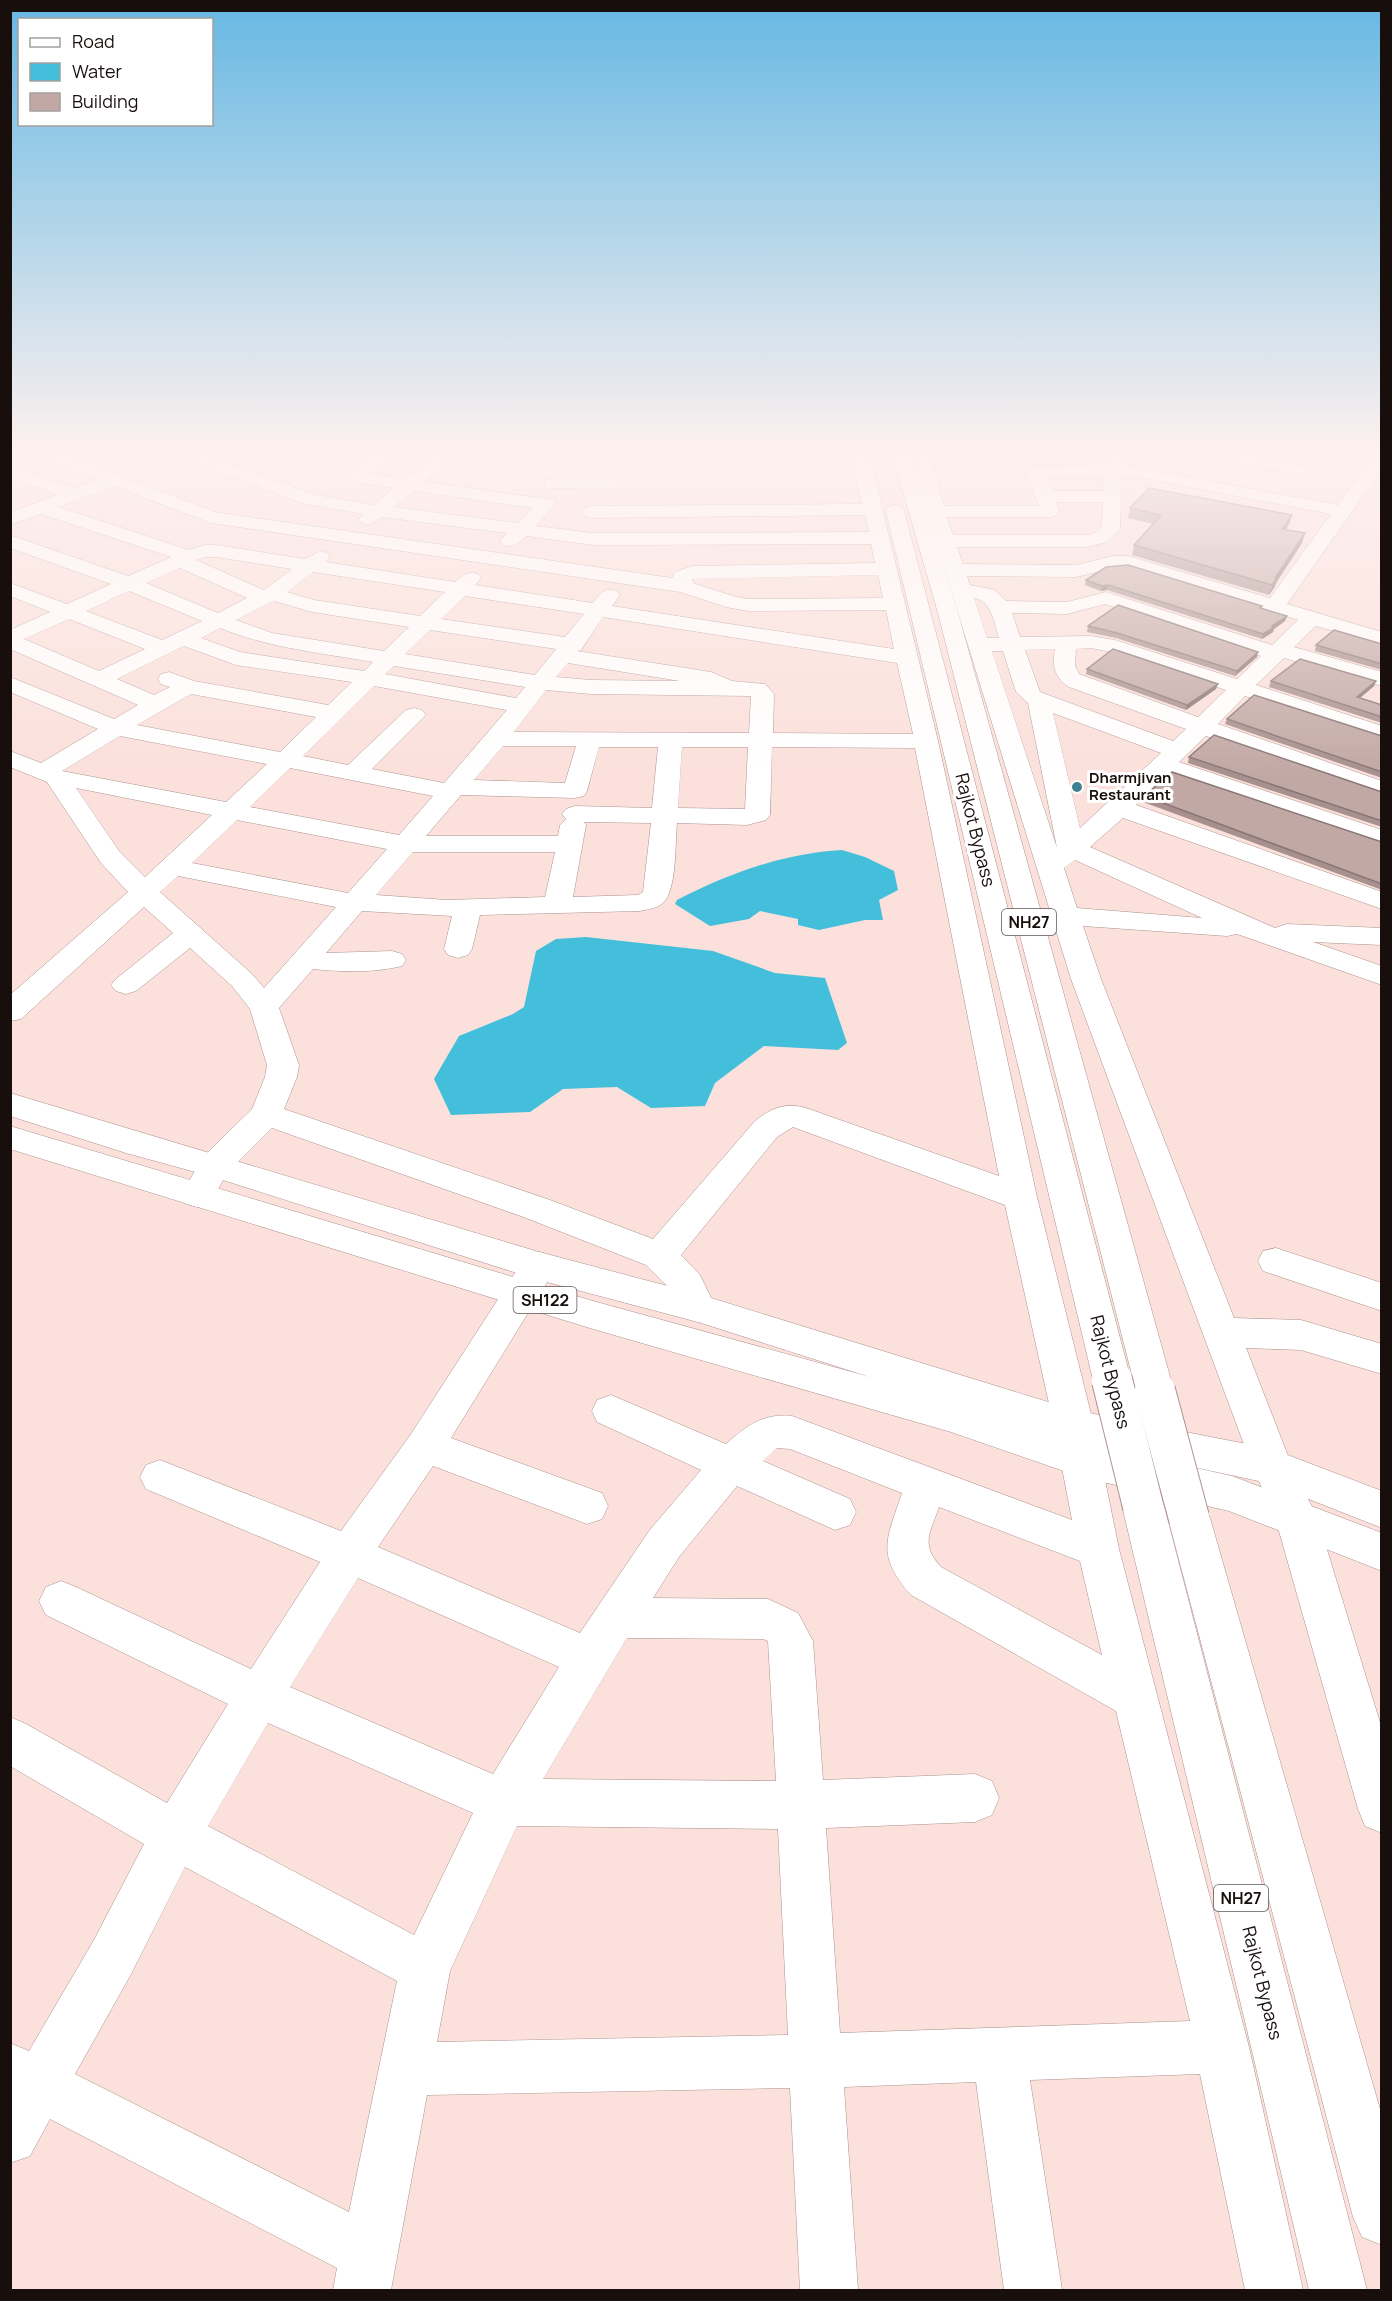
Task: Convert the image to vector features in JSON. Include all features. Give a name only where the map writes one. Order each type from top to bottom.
[{"type":"main road","points":[[10,684],[117,728],[354,773],[452,789],[664,816],[747,817],[757,815],[762,740],[762,691],[750,687],[591,687],[541,683],[264,638],[130,584],[64,560]]},
{"type":"main road","points":[[10,639],[179,560]]},
{"type":"main road","points":[[189,560],[268,596],[312,606],[426,622],[568,650],[711,679],[728,688]]},
{"type":"main road","points":[[278,560],[907,658]]},
{"type":"main road","points":[[99,680],[268,596],[315,560]]},
{"type":"main road","points":[[10,1012],[145,893],[285,760],[488,560]]},
{"type":"main road","points":[[507,560],[683,586],[733,603],[748,605],[893,604]]},
{"type":"main road","points":[[885,560],[926,741],[1020,1197],[1078,1443],[1098,1549],[1222,2047],[1274,2290]]},
{"type":"main road","name":"Rajkot Bypass","points":[[907,560],[1338,2290]]},
{"type":"main road","name":"Rajkot Bypass","points":[[933,560],[1155,1391],[1382,2217]]},
{"type":"main road","points":[[952,560],[1017,759],[1062,859],[1382,976]]},
{"type":"main road","points":[[1275,606],[1307,560]]},
{"type":"main road","points":[[959,580],[1086,570],[1113,562],[1128,562],[1382,639]]},
{"type":"main road","points":[[683,586],[682,576],[692,572],[886,569]]},
{"type":"main road","points":[[1086,570],[1078,585],[1106,598],[1278,652],[1382,679]]},
{"type":"main road","points":[[264,1007],[496,739],[624,577]]},
{"type":"main road","points":[[959,580],[988,594],[1000,607],[1027,692],[1039,701],[1170,758],[1382,839]]},
{"type":"main road","points":[[10,589],[163,648]]},
{"type":"main road","points":[[1000,607],[1067,608],[1106,598]]},
{"type":"main road","points":[[1062,859],[1119,808],[1312,618]]},
{"type":"main road","points":[[10,639],[155,704]]},
{"type":"main road","points":[[184,639],[236,658],[369,678],[520,706]]},
{"type":"main road","points":[[980,645],[1091,642],[1115,646],[1382,734]]},
{"type":"main road","points":[[1066,643],[1065,673],[1068,678],[1382,790]]},
{"type":"main road","points":[[133,665],[188,687],[331,713]]},
{"type":"main road","points":[[50,774],[155,704],[188,687]]},
{"type":"main road","points":[[1039,701],[1051,756],[1067,916],[1090,989],[1272,1466],[1296,1517],[1382,1809]]},
{"type":"main road","points":[[354,773],[414,715]]},
{"type":"main road","points":[[496,739],[926,741]]},
{"type":"main road","points":[[172,867],[354,902],[468,908],[640,903],[650,900],[656,895],[658,889],[671,740]]},
{"type":"main road","points":[[557,906],[567,844],[589,741]]},
{"type":"main road","points":[[1017,759],[1051,756]]},
{"type":"main road","points":[[10,758],[50,774],[403,844],[567,844]]},
{"type":"main road","points":[[50,774],[104,849],[145,893],[242,980],[264,1007],[283,1065],[281,1077],[266,1114],[207,1180]]},
{"type":"main road","points":[[1119,808],[1382,901]]},
{"type":"main road","points":[[458,949],[468,908]]},
{"type":"main road","points":[[1067,916],[1382,937]]},
{"type":"main road","points":[[126,985],[190,934]]},
{"type":"main road","points":[[305,959],[338,963],[392,960]]},
{"type":"main road","name":"SH122","points":[[10,1104],[138,1145],[207,1180]]},
{"type":"main road","points":[[266,1114],[538,1209],[659,1256],[683,1277],[691,1288],[698,1308]]},
{"type":"main road","points":[[659,1256],[765,1129],[780,1118],[795,1116],[1020,1197]]},
{"type":"main road","name":"SH122","points":[[10,1137],[207,1180],[531,1280],[951,1416],[1078,1443]]},
{"type":"main road","points":[[1276,1261],[1382,1297]]},
{"type":"main road","points":[[10,2136],[25,2078],[112,1958],[175,1835],[259,1696],[349,1554],[425,1446],[531,1280]]},
{"type":"main road","name":"SH122","points":[[531,1280],[698,1308],[1078,1443]]},
{"type":"main road","points":[[1222,1332],[1302,1335],[1382,1359]]},
{"type":"main road","points":[[611,1411],[835,1512]]},
{"type":"main road","points":[[25,2078],[365,2272],[407,2069],[425,1968],[503,1802],[589,1658],[664,1544],[732,1464],[763,1436],[776,1431],[792,1433],[1098,1549]]},
{"type":"main road","points":[[1078,1443],[1272,1466],[1382,1510]]},
{"type":"main road","points":[[1078,1443],[1232,1494],[1382,1552]]},
{"type":"main road","points":[[425,1446],[587,1506]]},
{"type":"main road","points":[[160,1477],[349,1554],[589,1658]]},
{"type":"main road","points":[[926,1483],[907,1541],[910,1563],[926,1581],[1134,1697]]},
{"type":"main road","points":[[61,1601],[259,1696],[503,1802],[801,1805],[975,1798]]},
{"type":"main road","points":[[615,1618],[768,1619],[783,1628],[791,1641],[829,2290]]},
{"type":"main road","points":[[10,1740],[175,1835],[425,1968]]},
{"type":"main road","points":[[407,2069],[816,2061],[1222,2047]]},
{"type":"main road","points":[[999,2055],[1033,2290]]},
{"type":"water","points":[[842,850],[865,857],[894,871],[898,890],[879,900],[883,920],[865,920],[819,930],[798,925],[798,919],[760,911],[749,919],[710,926],[675,904],[677,900],[696,891],[756,866],[799,855]]},
{"type":"water","points":[[586,937],[713,951],[775,973],[825,978],[847,1043],[838,1050],[764,1046],[715,1083],[705,1106],[651,1108],[617,1087],[563,1089],[530,1112],[451,1115],[434,1079],[459,1036],[513,1014],[524,1007],[536,951],[556,939]]},
{"type":"building","points":[[1187,560],[1287,560],[1272,585]]},
{"type":"building","points":[[1128,565],[1262,606],[1260,608],[1287,616],[1263,634],[1086,580],[1106,567]]},
{"type":"building","points":[[1118,605],[1258,652],[1237,671],[1088,626]]},
{"type":"building","points":[[1334,630],[1382,644],[1382,664],[1316,645]]},
{"type":"building","points":[[1113,649],[1218,684],[1187,705],[1087,669]]},
{"type":"building","points":[[1300,659],[1376,681],[1357,697],[1382,705],[1382,717],[1271,681]]},
{"type":"building","points":[[1254,695],[1382,736],[1382,772],[1227,719]]},
{"type":"building","points":[[1214,735],[1382,792],[1382,821],[1189,757]]},
{"type":"building","points":[[1172,772],[1382,842],[1382,884],[1144,796]]},
{"type":"place","name":"Dharmjivan Restaurant","points":[[1077,787]]}]
